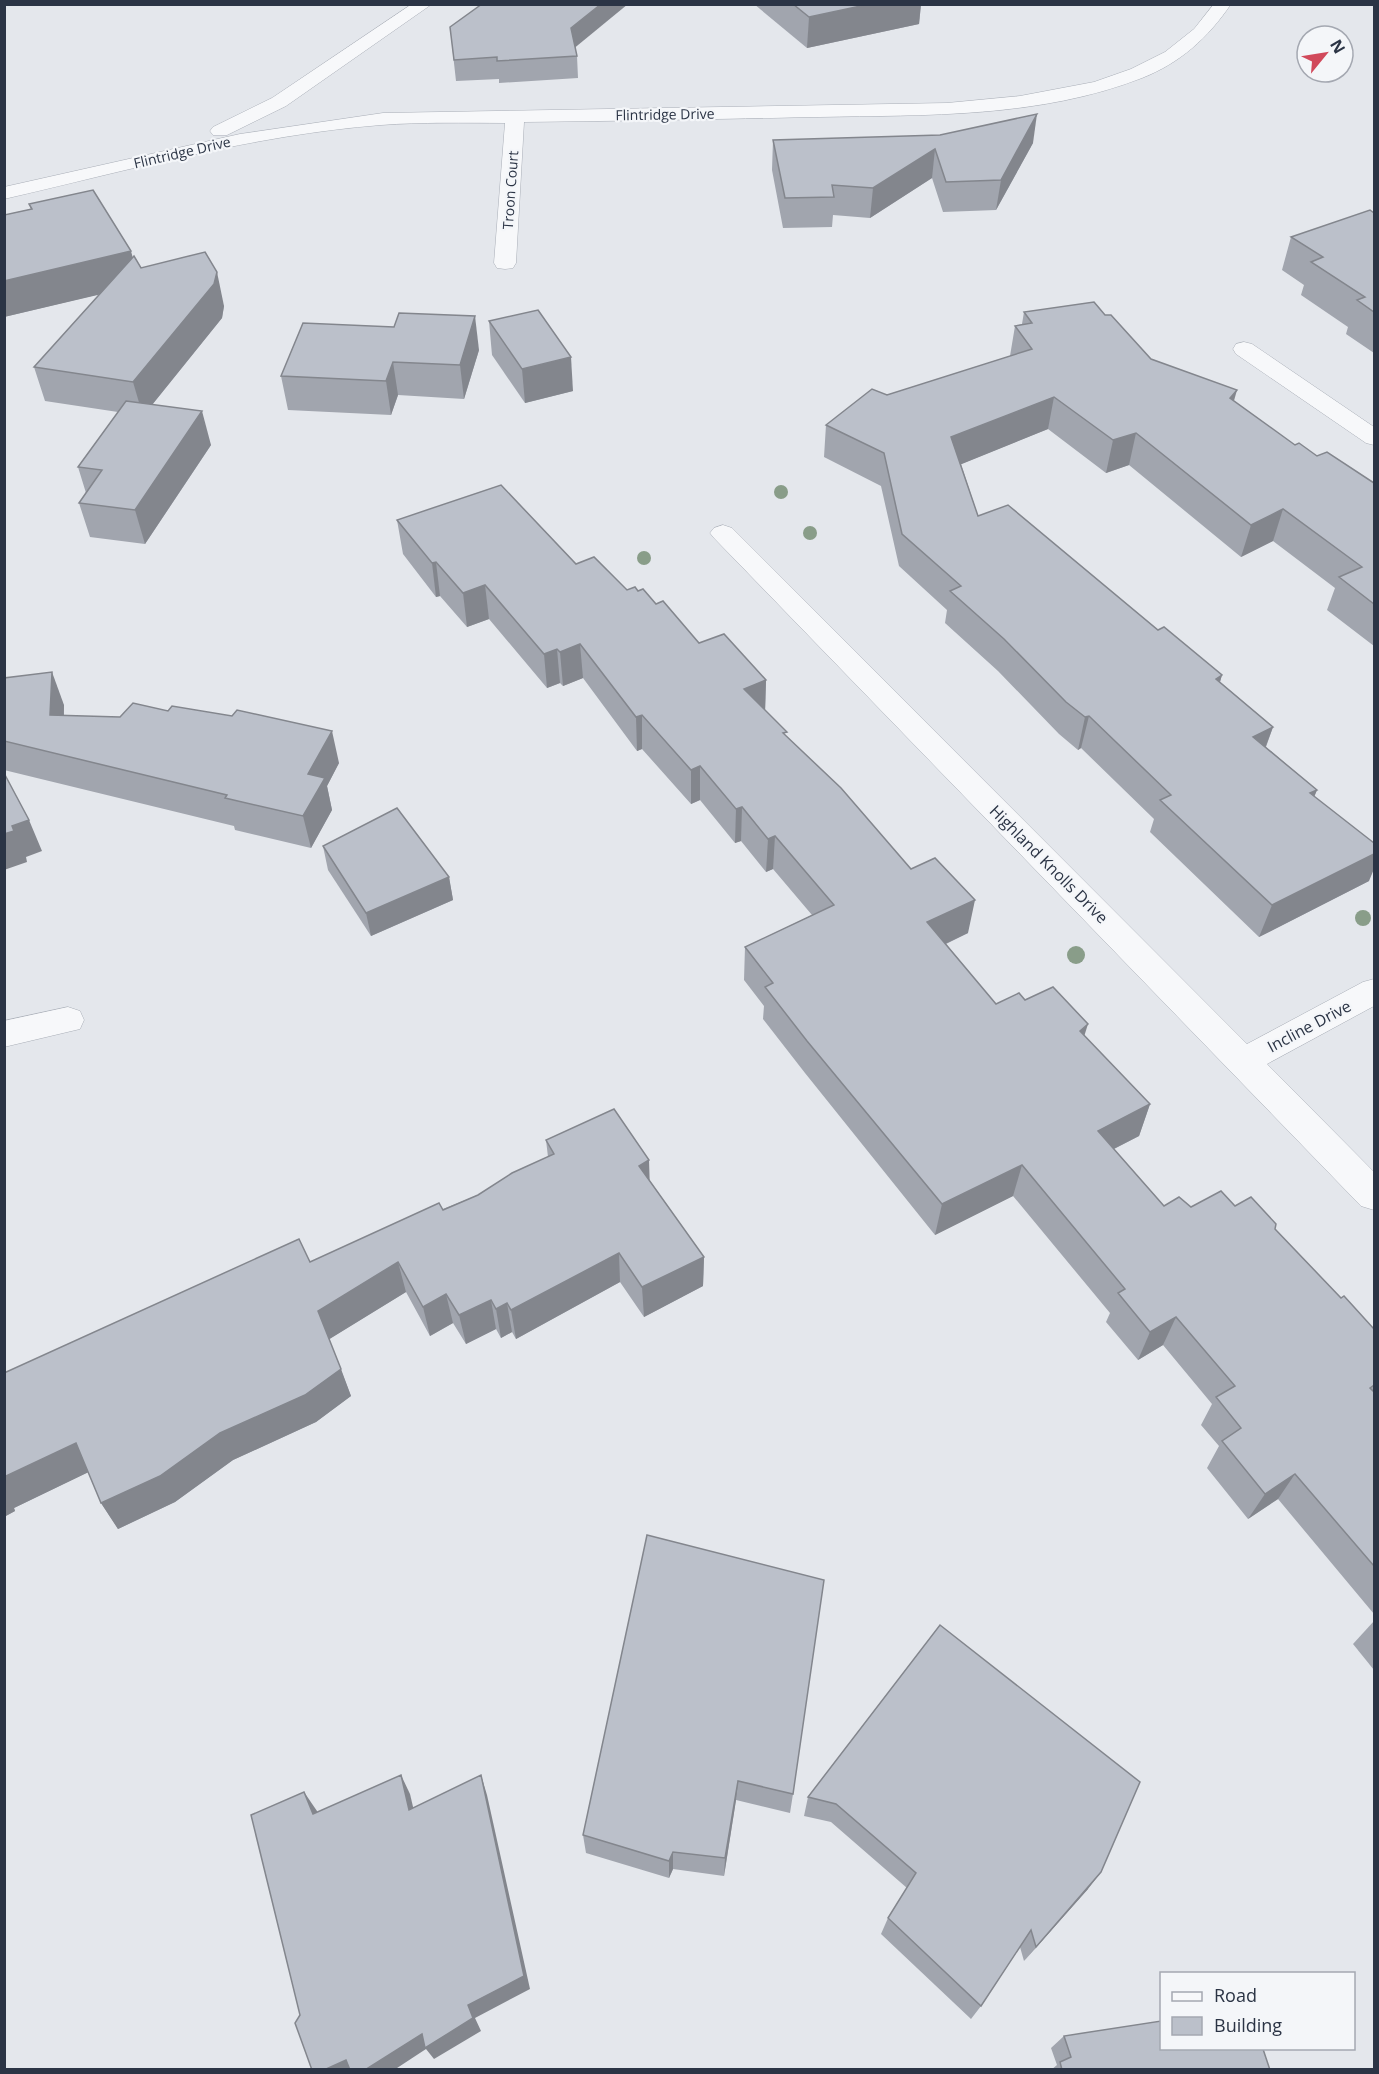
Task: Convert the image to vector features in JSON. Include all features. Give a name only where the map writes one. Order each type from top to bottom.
[{"type":"street","name":"Flintridge Drive","points":[[81,175],[158,154],[236,124],[279,102],[424,4]]},
{"type":"street","name":"Flintridge Drive","points":[[4,193],[255,136],[322,125],[382,119],[947,110],[1048,98],[1099,86],[1170,57],[1195,40],[1213,21],[1223,4]]},
{"type":"street","name":"Troon Court","points":[[505,263],[515,116]]},
{"type":"street","points":[[1244,349],[1374,438]]},
{"type":"street","name":"Highland Knolls Drive","points":[[723,533],[1374,1195]]},
{"type":"street","name":"Incline Drive","points":[[1244,1061],[1374,991]]},
{"type":"street","points":[[4,1034],[68,1020]]},
{"type":"building","points":[[482,4],[601,4],[571,28],[577,56],[497,61],[497,57],[454,60],[450,27]]},
{"type":"building","points":[[793,4],[870,4],[809,17]]},
{"type":"building","points":[[1037,114],[1001,180],[946,182],[935,149],[873,188],[832,185],[834,197],[785,198],[773,140],[940,135]]},
{"type":"building","points":[[93,190],[131,251],[4,281],[4,215],[32,209],[29,204]]},
{"type":"building","points":[[1370,210],[1374,213],[1374,312],[1357,300],[1365,297],[1311,262],[1323,257],[1291,237]]},
{"type":"building","points":[[205,252],[217,272],[214,284],[133,382],[34,367],[134,256],[141,268]]},
{"type":"building","points":[[1094,302],[1105,315],[1111,315],[1151,359],[1237,390],[1230,398],[1295,445],[1299,443],[1317,456],[1327,452],[1374,483],[1374,604],[1339,577],[1362,567],[1283,509],[1251,525],[1136,433],[1113,440],[1054,397],[951,437],[978,516],[1008,505],[1158,630],[1164,627],[1222,675],[1216,679],[1273,727],[1253,737],[1317,790],[1310,793],[1374,843],[1374,854],[1272,905],[1160,800],[1171,795],[1089,716],[1085,717],[1066,702],[1004,639],[950,591],[961,586],[902,534],[884,453],[826,425],[872,389],[887,395],[1032,349],[1015,326],[1032,323],[1024,312]]},
{"type":"building","points":[[538,310],[571,357],[522,369],[489,321]]},
{"type":"building","points":[[399,313],[475,316],[460,365],[393,362],[386,381],[281,376],[303,323],[394,327]]},
{"type":"building","points":[[126,401],[202,411],[135,510],[79,503],[102,470],[78,467]]},
{"type":"building","points":[[501,485],[576,564],[594,557],[627,590],[635,587],[638,591],[643,589],[656,604],[663,601],[699,643],[724,634],[766,680],[744,689],[787,732],[783,733],[841,788],[911,869],[935,858],[975,900],[927,922],[996,1004],[1019,993],[1025,1000],[1053,987],[1088,1024],[1080,1031],[1150,1104],[1098,1131],[1164,1206],[1179,1197],[1191,1207],[1221,1191],[1235,1206],[1251,1197],[1276,1224],[1275,1229],[1341,1298],[1344,1296],[1374,1329],[1374,1385],[1370,1388],[1374,1392],[1374,1566],[1295,1474],[1265,1494],[1222,1441],[1241,1428],[1216,1397],[1235,1386],[1176,1317],[1150,1332],[1118,1293],[1125,1289],[1022,1165],[942,1204],[807,1041],[765,987],[773,983],[745,947],[834,905],[775,836],[768,839],[742,807],[736,809],[700,766],[691,770],[642,715],[636,717],[580,644],[560,652],[557,649],[544,654],[485,585],[463,593],[436,562],[432,563],[397,520]]},
{"type":"building","points":[[52,672],[50,715],[120,717],[133,703],[168,711],[172,706],[232,716],[237,710],[332,731],[308,774],[325,778],[303,816],[225,798],[227,795],[4,741],[4,678]]},
{"type":"building","points":[[4,773],[29,820],[12,826],[14,831],[4,834]]},
{"type":"building","points":[[397,808],[449,877],[366,913],[323,846]]},
{"type":"building","points":[[614,1109],[649,1160],[639,1166],[704,1257],[642,1287],[619,1253],[511,1310],[507,1303],[496,1309],[491,1300],[459,1315],[446,1294],[423,1307],[398,1262],[318,1311],[341,1369],[305,1395],[220,1433],[160,1476],[101,1503],[76,1443],[4,1477],[4,1373],[299,1239],[310,1262],[439,1203],[443,1210],[478,1195],[512,1173],[554,1154],[546,1140]]},
{"type":"building","points":[[647,1535],[824,1580],[793,1794],[738,1781],[725,1858],[673,1852],[669,1861],[583,1835]]},
{"type":"building","points":[[940,1625],[1140,1782],[1101,1872],[1036,1947],[1031,1930],[981,2006],[888,1918],[916,1873],[836,1804],[808,1797]]},
{"type":"building","points":[[401,1775],[409,1810],[481,1775],[524,1976],[468,2005],[473,2018],[425,2048],[422,2034],[365,2070],[350,2070],[346,2060],[324,2070],[312,2070],[295,2023],[300,2015],[251,1815],[304,1792],[313,1814]]},
{"type":"building","points":[[1160,2021],[1160,2050],[1263,2050],[1270,2070],[1062,2070],[1060,2062],[1071,2057],[1064,2036]]}]
